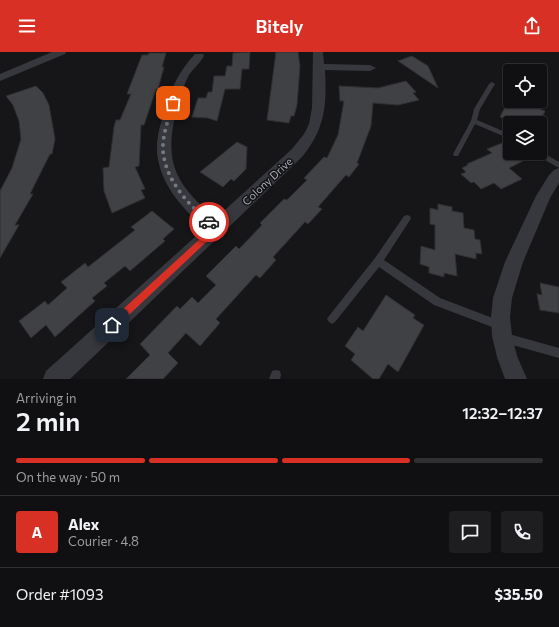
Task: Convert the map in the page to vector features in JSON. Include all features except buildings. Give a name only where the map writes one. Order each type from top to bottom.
[{"type":"street","points":[[0,78],[61,52]]},
{"type":"street","points":[[200,56],[182,76],[166,129],[163,151],[166,163],[181,194],[193,208],[216,228]]},
{"type":"street","points":[[318,60],[370,68]]},
{"type":"street","name":"Colony Drive","points":[[54,379],[305,144],[316,124],[318,112],[318,60]]},
{"type":"street","points":[[516,379],[511,369],[501,331],[501,301],[512,265],[546,192],[559,174]]},
{"type":"lane","points":[[456,154],[474,121],[477,109],[492,84]]},
{"type":"lane","points":[[474,121],[503,134]]},
{"type":"lane","points":[[547,158],[559,165]]},
{"type":"lane","points":[[332,319],[378,261],[407,218]]},
{"type":"lane","points":[[378,261],[437,302],[501,331],[559,353]]},
{"type":"way so far","points":[[173,103],[166,129],[163,151],[166,163],[173,181],[181,194],[193,208],[209,222]]},
{"type":"route","points":[[112,325],[216,228],[209,222]]}]
